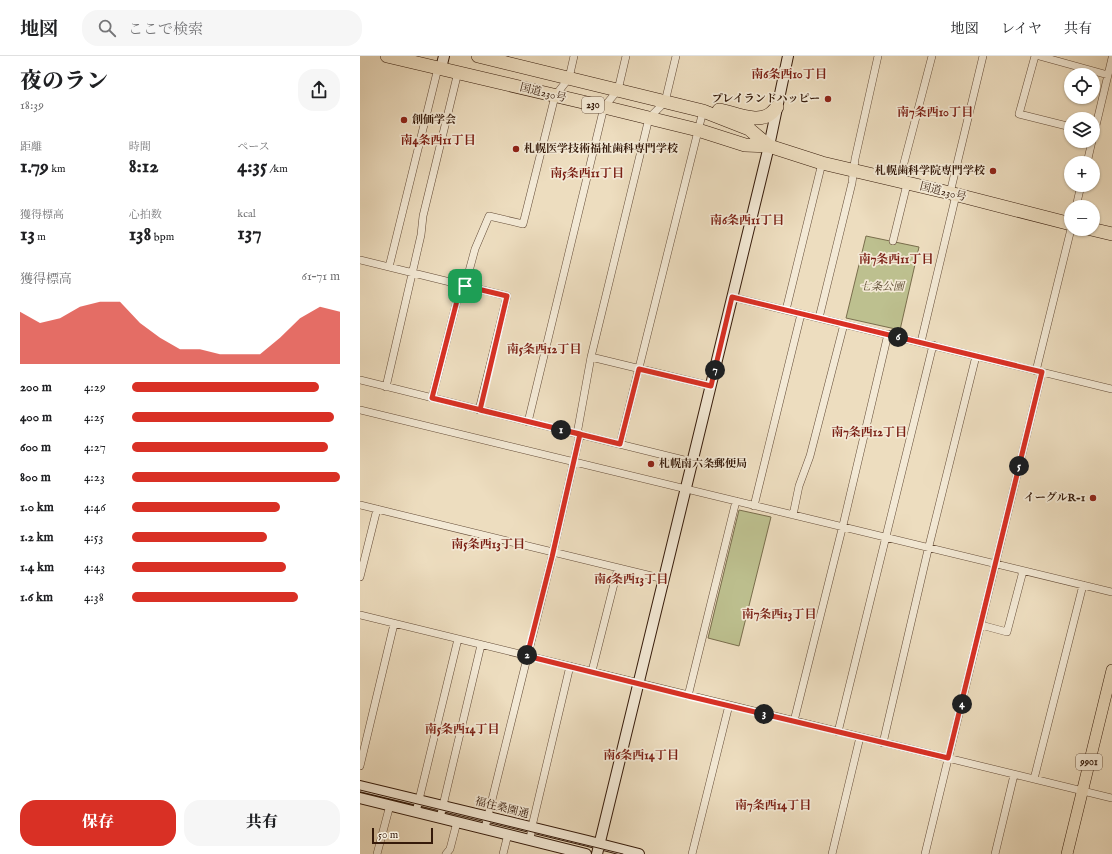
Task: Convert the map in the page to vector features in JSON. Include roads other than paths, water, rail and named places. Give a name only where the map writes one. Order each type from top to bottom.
[{"type":"highway","name":"国道230号","points":[[387,56],[417,59],[441,64],[458,72],[698,130],[745,144],[769,146],[822,163],[1064,222]]},
{"type":"highway","name":"国道230号","points":[[478,56],[703,110],[749,129],[769,146]]},
{"type":"highway","points":[[703,110],[714,110],[752,117],[761,117],[770,114],[777,107]]},
{"type":"highway","points":[[1100,231],[1112,234]]},
{"type":"main road","name":"9901","points":[[1067,854],[1112,670]]},
{"type":"street","points":[[432,398],[463,285],[475,249],[489,216],[523,224],[555,96],[568,78],[574,56]]},
{"type":"street","points":[[528,422],[604,107],[618,90],[626,56]]},
{"type":"street","points":[[484,828],[574,462],[591,357],[648,118],[665,102],[676,56]]},
{"type":"street","points":[[598,849],[769,146],[788,56]]},
{"type":"street","points":[[819,318],[852,183],[853,171],[878,56]]},
{"type":"street","points":[[893,241],[903,183],[932,56]]},
{"type":"street","points":[[921,342],[983,56]]},
{"type":"street","points":[[1034,56],[1019,114],[1064,125]]},
{"type":"street","points":[[1039,56],[1059,58],[1077,68],[1108,75]]},
{"type":"street","points":[[1099,112],[1112,58]]},
{"type":"street","points":[[389,267],[441,64]]},
{"type":"street","points":[[386,387],[421,235],[423,216],[458,72]]},
{"type":"street","points":[[1104,90],[1112,92]]},
{"type":"street","points":[[620,444],[703,110]]},
{"type":"street","points":[[786,310],[822,163]]},
{"type":"street","points":[[925,854],[996,564],[1069,236]]},
{"type":"street","points":[[360,260],[507,296],[480,410]]},
{"type":"street","points":[[732,297],[1112,389]]},
{"type":"street","points":[[754,506],[801,314]]},
{"type":"street","points":[[793,515],[799,486],[810,456],[844,324]]},
{"type":"street","points":[[794,721],[888,334]]},
{"type":"street","points":[[838,732],[933,346]]},
{"type":"street","points":[[883,743],[976,356]]},
{"type":"street","points":[[591,357],[711,386]]},
{"type":"street","points":[[360,380],[692,462]]},
{"type":"street","points":[[360,410],[1112,592]]},
{"type":"street","points":[[688,696],[736,501]]},
{"type":"street","points":[[360,505],[664,579]]},
{"type":"street","points":[[360,577],[377,509]]},
{"type":"street","points":[[592,672],[618,568]]},
{"type":"street","points":[[981,625],[1007,632],[1023,571]]},
{"type":"street","points":[[1034,779],[1083,585]]},
{"type":"street","points":[[360,615],[1112,798]]},
{"type":"street","points":[[360,766],[394,624]]},
{"type":"street","points":[[416,812],[458,639]]},
{"type":"street","points":[[440,818],[482,645]]},
{"type":"street","points":[[530,839],[533,828],[532,822],[570,666]]},
{"type":"street","points":[[692,854],[729,705]]},
{"type":"street","points":[[832,854],[860,737]]},
{"type":"street","points":[[995,854],[1014,775]]},
{"type":"street","name":"福住桑園通","points":[[360,786],[533,828],[598,849],[639,854]]},
{"type":"street","points":[[360,798],[586,854]]},
{"type":"street","points":[[377,854],[390,806]]},
{"type":"street","points":[[446,854],[450,849],[457,822]]},
{"type":"street","points":[[503,854],[508,834]]},
{"type":"tram line","points":[[360,790],[623,854]]},
{"type":"place","name":"プレイランドハッピー","points":[[828,99]]},
{"type":"place","name":"創価学会","points":[[404,120]]},
{"type":"place","name":"札幌医学技術福祉歯科専門学校","points":[[516,149]]},
{"type":"place","name":"札幌歯科学院専門学校","points":[[993,171]]},
{"type":"place","name":"札幌南六条郵便局","points":[[651,464]]},
{"type":"place","name":"イーグルR-1","points":[[1093,498]]},
{"type":"district","name":"南6条西10丁目","points":[[789,74]]},
{"type":"district","name":"南7条西10丁目","points":[[935,112]]},
{"type":"district","name":"南4条西11丁目","points":[[438,140]]},
{"type":"district","name":"南5条西11丁目","points":[[587,173]]},
{"type":"district","name":"南6条西11丁目","points":[[747,220]]},
{"type":"district","name":"南7条西11丁目","points":[[896,259]]},
{"type":"district","name":"南5条西12丁目","points":[[544,349]]},
{"type":"district","name":"南7条西12丁目","points":[[869,432]]},
{"type":"district","name":"南5条西13丁目","points":[[488,544]]},
{"type":"district","name":"南6条西13丁目","points":[[631,579]]},
{"type":"district","name":"南7条西13丁目","points":[[779,614]]},
{"type":"district","name":"南5条西14丁目","points":[[462,729]]},
{"type":"district","name":"南6条西14丁目","points":[[641,755]]},
{"type":"district","name":"南7条西14丁目","points":[[773,805]]},
{"type":"park label","name":"七条公園","points":[[882,287]]}]
